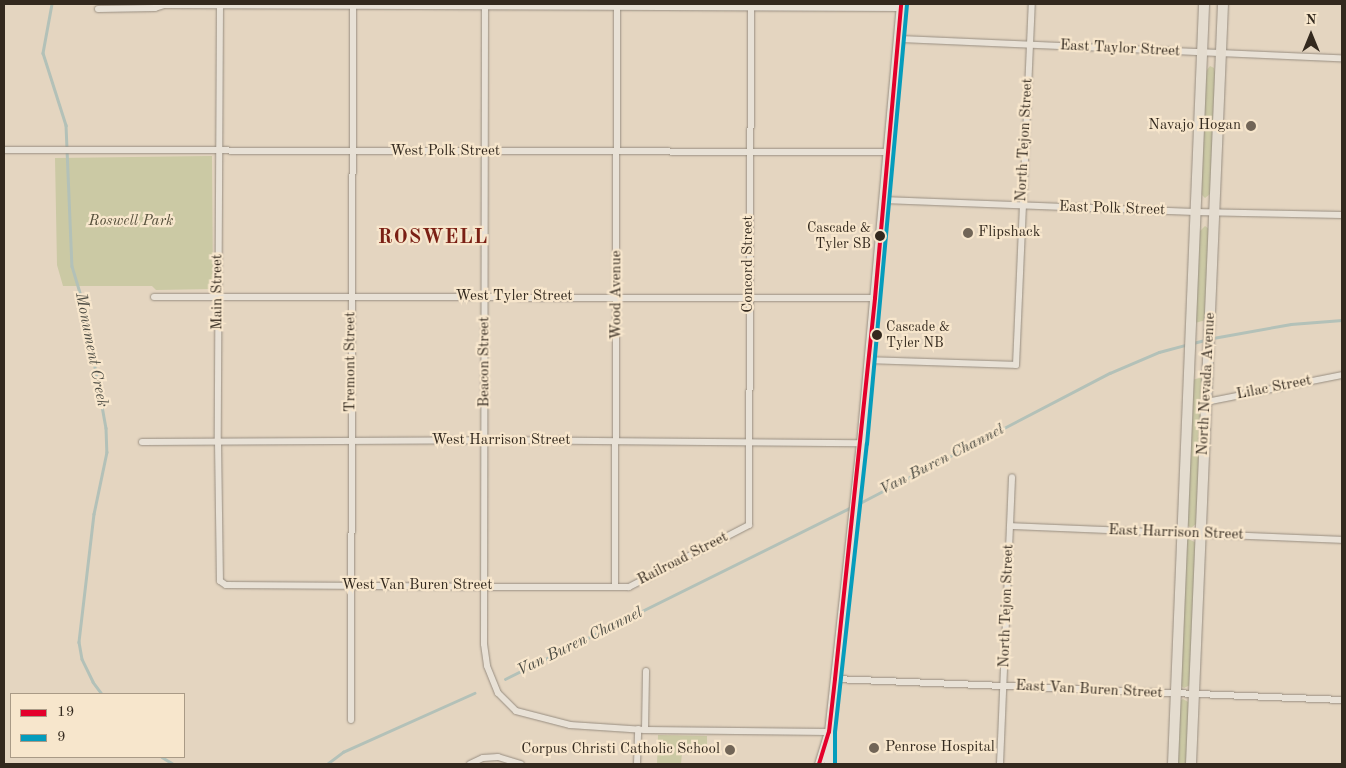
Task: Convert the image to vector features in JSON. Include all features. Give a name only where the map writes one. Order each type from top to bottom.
[{"type":"main road","name":"North Nevada Avenue","points":[[1173,764],[1204,4]]},
{"type":"main road","name":"North Nevada Avenue","points":[[1191,764],[1223,4]]},
{"type":"main road","points":[[829,764],[829,732],[875,298],[886,152],[901,6]]},
{"type":"main road","points":[[819,764],[829,732]]},
{"type":"street","name":"North Tejon Street","points":[[868,360],[1016,365],[1032,4]]},
{"type":"street","points":[[98,9],[220,5],[901,6]]},
{"type":"street","name":"Main Street","points":[[220,5],[218,296],[220,581]]},
{"type":"street","name":"Tremont Street","points":[[351,720],[353,5]]},
{"type":"street","name":"Beacon Street","points":[[485,5],[484,644],[487,666],[498,693],[516,711],[570,725],[642,730]]},
{"type":"street","name":"Wood Avenue","points":[[615,587],[618,6]]},
{"type":"street","name":"Concord Street","points":[[748,525],[750,442],[751,6]]},
{"type":"street","name":"East Taylor Street","points":[[898,40],[1342,58]]},
{"type":"street","name":"West Polk Street","points":[[4,150],[886,152]]},
{"type":"street","name":"East Polk Street","points":[[883,200],[1195,212],[1342,215]]},
{"type":"street","name":"West Tyler Street","points":[[154,297],[875,298]]},
{"type":"street","name":"Lilac Street","points":[[1206,402],[1342,375]]},
{"type":"street","name":"West Harrison Street","points":[[142,442],[484,440],[860,443]]},
{"type":"street","name":"North Tejon Street","points":[[1000,764],[1012,477]]},
{"type":"street","name":"Railroad Street","points":[[615,587],[630,587],[748,525]]},
{"type":"street","name":"East Harrison Street","points":[[1010,526],[1342,540]]},
{"type":"street","name":"West Van Buren Street","points":[[220,581],[226,585],[615,587]]},
{"type":"street","points":[[637,764],[642,730],[646,671]]},
{"type":"street","name":"East Van Buren Street","points":[[836,679],[1342,700]]},
{"type":"street","points":[[642,730],[829,732]]},
{"type":"street","points":[[470,764],[483,758],[498,757],[521,764]]},
{"type":"green space","points":[[1210,66],[1214,68],[1215,73],[1210,194],[1205,198],[1201,194],[1206,71]]},
{"type":"green space","name":"Roswell Park","points":[[212,156],[213,289],[156,290],[152,286],[63,286],[57,265],[55,158]]},
{"type":"green space","points":[[1205,226],[1209,229],[1206,320],[1195,323],[1200,231]]},
{"type":"green space","points":[[1203,377],[1196,524],[1191,528],[1186,524],[1192,380]]},
{"type":"green space","points":[[1188,539],[1197,543],[1190,685],[1184,688],[1179,684],[1185,542]]},
{"type":"green space","points":[[1183,699],[1190,703],[1187,764],[1176,764],[1180,701]]},
{"type":"green space","points":[[658,735],[707,736],[707,754],[682,753],[681,764],[657,764]]},
{"type":"waterway","name":"Monument Creek","points":[[52,4],[43,53],[66,125],[72,266],[84,306],[106,428],[107,452],[94,514],[79,642],[82,659],[93,682],[101,693]]},
{"type":"waterway","name":"Van Buren Channel","points":[[1213,338],[1291,324],[1342,320]]},
{"type":"waterway","name":"Van Buren Channel","points":[[1193,343],[1205,340]]},
{"type":"waterway","name":"Van Buren Channel","points":[[856,505],[1110,373],[1159,352],[1188,344]]},
{"type":"waterway","name":"Van Buren Channel","points":[[505,679],[851,507]]},
{"type":"waterway","name":"Van Buren Channel","points":[[327,764],[343,752],[474,693]]},
{"type":"waterway","name":"Monument Creek","points":[[164,758],[173,764]]},
{"type":"transit line","name":"19","points":[[819,764],[829,732],[835,679],[875,298],[901,4]]},
{"type":"transit line","name":"9","points":[[835,764],[835,732],[867,444],[907,5]]},
{"type":"place","name":"Navajo Hogan","points":[[1251,126]]},
{"type":"place","name":"Flipshack","points":[[968,233]]},
{"type":"place","name":"Cascade & Tyler SB","points":[[880,236]]},
{"type":"place","name":"Cascade & Tyler NB","points":[[877,335]]},
{"type":"place","name":"Penrose Hospital","points":[[874,748]]},
{"type":"place","name":"Corpus Christi Catholic School","points":[[730,750]]},
{"type":"district","name":"ROSWELL","points":[[433,238]]}]
